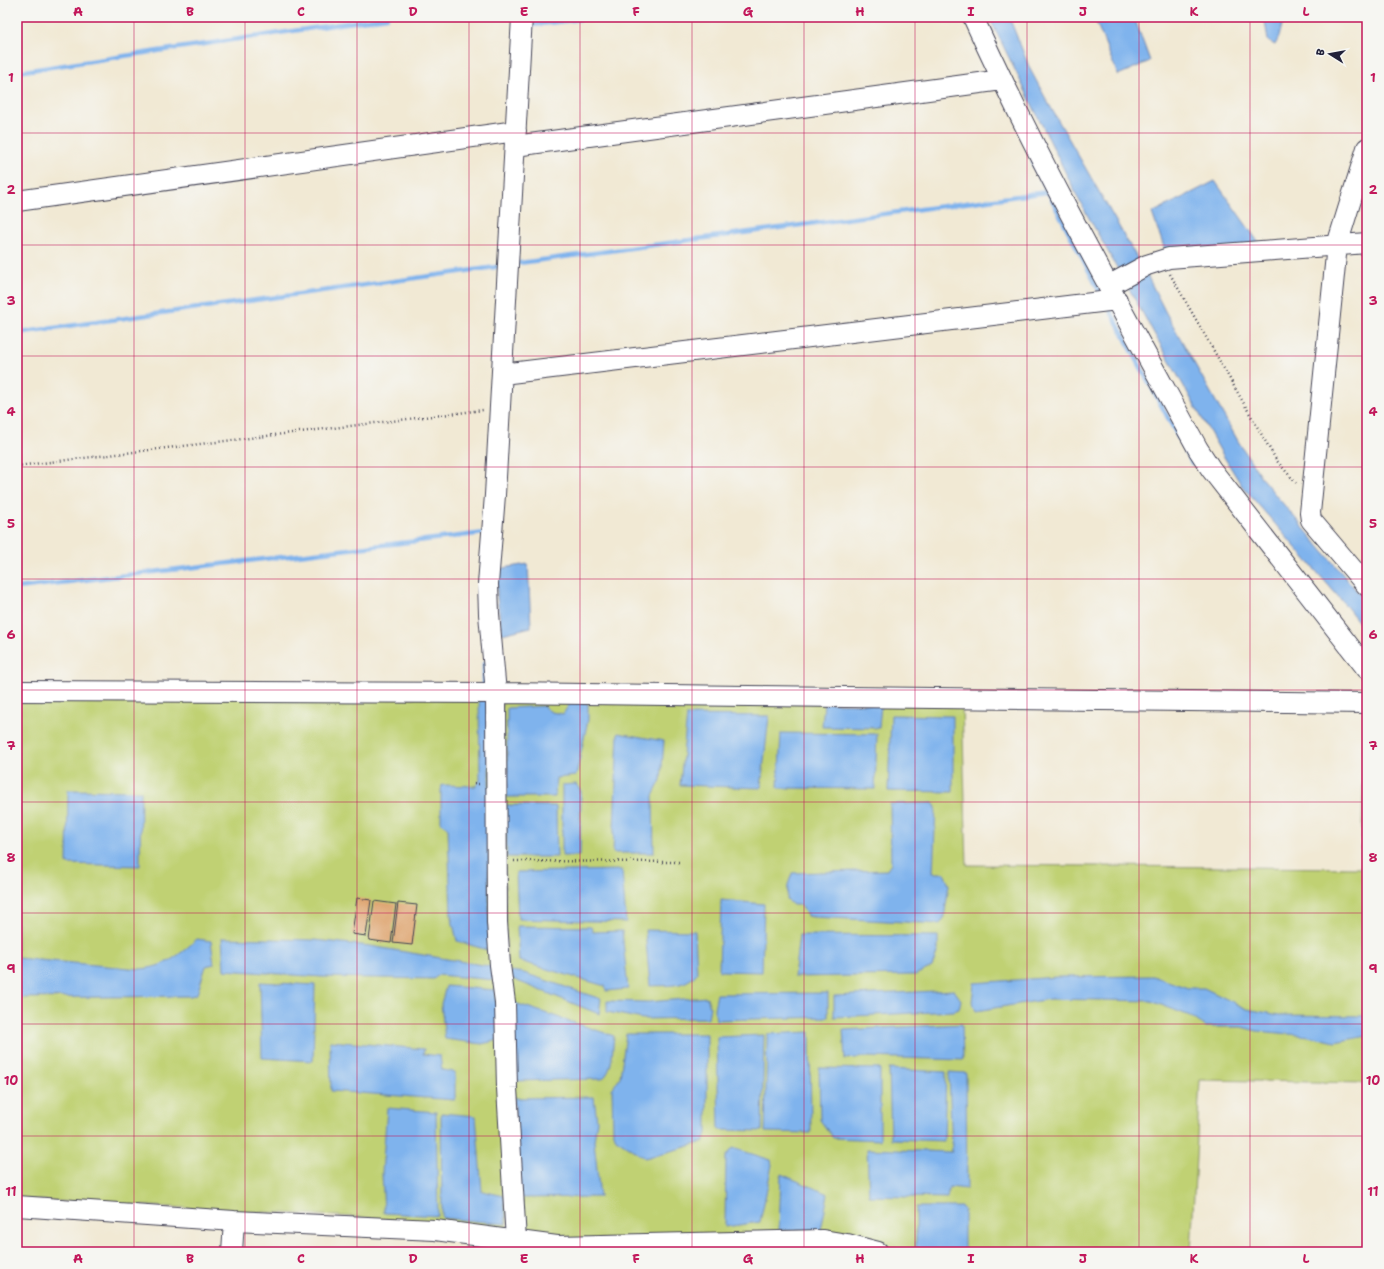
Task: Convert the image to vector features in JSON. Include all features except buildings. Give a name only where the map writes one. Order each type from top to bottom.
[{"type":"street","points":[[522,17],[500,408],[488,584],[496,693],[497,922],[505,1002],[507,1088],[528,1246]]},
{"type":"street","points":[[973,17],[1002,80],[1198,449],[1211,470],[1367,669]]},
{"type":"street","points":[[17,201],[515,138],[1002,80]]},
{"type":"street","points":[[1367,148],[1337,245],[1310,513],[1312,520],[1367,586]]},
{"type":"street","points":[[502,374],[1114,289],[1154,262],[1367,243]]},
{"type":"street","points":[[17,691],[496,693],[1367,703]]},
{"type":"street","points":[[17,1206],[234,1221],[435,1230],[528,1246],[803,1246],[823,1240],[847,1244],[878,1252]]},
{"type":"street","points":[[232,1252],[234,1221]]},
{"type":"path","points":[[1154,262],[1277,461],[1311,500]]},
{"type":"path","points":[[17,466],[500,408]]},
{"type":"path","points":[[497,861],[682,862]]},
{"type":"green space","points":[[17,696],[491,698],[508,1232],[374,1218],[17,1199]]},
{"type":"green space","points":[[502,699],[962,705],[967,865],[1361,868],[1364,744],[1367,744],[1367,1083],[1200,1080],[1191,1252],[908,1252],[851,1237],[555,1240],[522,1236],[507,977]]},
{"type":"water","points":[[989,17],[1009,17],[1030,69],[1046,99],[1149,279],[1165,311],[1238,441],[1263,480],[1367,603],[1367,633],[1343,602],[1242,486],[1221,452],[1080,202]]},
{"type":"water","points":[[1094,17],[1134,17],[1150,61],[1118,75]]},
{"type":"water","points":[[1256,17],[1284,17],[1279,37],[1275,45],[1268,41],[1265,21]]},
{"type":"water","points":[[1215,181],[1261,246],[1166,253],[1152,213]]},
{"type":"water","points":[[528,564],[531,627],[502,634],[497,598],[497,569]]},
{"type":"water","points":[[479,700],[489,700],[489,947],[487,950],[457,941],[451,915],[448,828],[441,822],[442,785],[476,786],[480,780]]},
{"type":"water","points":[[571,702],[588,703],[588,720],[576,776],[556,778],[555,797],[507,797],[507,708],[543,706],[551,712],[563,714]]},
{"type":"water","points":[[824,703],[881,704],[879,728],[822,727]]},
{"type":"water","points":[[687,715],[769,716],[761,788],[680,785]]},
{"type":"water","points":[[891,715],[953,716],[953,792],[888,791]]},
{"type":"water","points":[[618,733],[664,741],[661,780],[653,796],[654,853],[613,853]]},
{"type":"water","points":[[781,733],[877,734],[875,789],[778,788]]},
{"type":"water","points":[[576,784],[581,791],[580,856],[562,856],[562,785]]},
{"type":"water","points":[[68,790],[141,791],[140,866],[67,864]]},
{"type":"water","points":[[933,803],[936,807],[933,873],[944,873],[949,885],[944,918],[940,924],[813,917],[807,916],[801,905],[793,905],[787,900],[788,885],[792,873],[887,870],[891,864],[890,804]]},
{"type":"water","points":[[506,805],[556,806],[557,857],[507,857]]},
{"type":"water","points":[[622,870],[626,922],[518,919],[516,872]]},
{"type":"water","points":[[721,900],[764,904],[762,972],[719,971]]},
{"type":"water","points":[[517,926],[591,927],[593,932],[622,931],[628,989],[606,991],[605,986],[519,961]]},
{"type":"water","points":[[645,930],[695,931],[697,973],[693,978],[676,985],[650,986]]},
{"type":"water","points":[[799,935],[938,936],[938,950],[932,967],[915,975],[794,977]]},
{"type":"water","points":[[222,938],[314,940],[370,946],[494,967],[495,980],[438,975],[434,979],[322,977],[224,970]]},
{"type":"water","points":[[197,939],[211,941],[214,964],[206,966],[197,994],[191,996],[17,998],[17,958],[140,969],[157,966],[171,960]]},
{"type":"water","points":[[511,971],[524,973],[601,999],[599,1014],[510,978]]},
{"type":"water","points":[[1153,976],[1188,988],[1204,988],[1247,1009],[1279,1015],[1367,1016],[1367,1036],[1335,1042],[1310,1036],[1257,1031],[1241,1027],[1206,1027],[1190,1016],[1151,1001],[1050,999],[976,1011],[972,1002],[974,983],[1057,977]]},
{"type":"water","points":[[260,982],[315,985],[313,1061],[262,1058]]},
{"type":"water","points":[[446,986],[495,990],[499,1040],[482,1044],[445,1039],[441,1004]]},
{"type":"water","points":[[954,990],[961,1000],[959,1009],[954,1011],[834,1017],[834,996]]},
{"type":"water","points":[[828,993],[828,1017],[716,1020],[714,1008],[717,994]]},
{"type":"water","points":[[707,997],[710,1007],[708,1018],[643,1019],[607,1012],[607,1001],[648,1002]]},
{"type":"water","points":[[512,1002],[614,1036],[609,1071],[602,1079],[514,1081]]},
{"type":"water","points":[[962,1024],[963,1060],[867,1057],[845,1059],[843,1030]]},
{"type":"water","points":[[810,1032],[811,1133],[765,1132],[767,1034]]},
{"type":"water","points":[[626,1034],[707,1034],[707,1133],[704,1142],[645,1158],[616,1139],[613,1130],[612,1089],[620,1077]]},
{"type":"water","points":[[764,1035],[762,1131],[719,1130],[717,1037]]},
{"type":"water","points":[[330,1041],[424,1049],[423,1054],[440,1056],[442,1070],[455,1072],[455,1100],[331,1091]]},
{"type":"water","points":[[819,1068],[880,1069],[880,1140],[833,1138],[820,1120]]},
{"type":"water","points":[[889,1069],[946,1072],[944,1141],[891,1139]]},
{"type":"water","points":[[949,1072],[966,1073],[967,1189],[949,1187],[947,1198],[869,1196],[867,1149],[952,1152]]},
{"type":"water","points":[[594,1097],[597,1121],[594,1141],[600,1197],[520,1198],[514,1098]]},
{"type":"water","points":[[387,1108],[436,1112],[438,1216],[384,1213],[382,1173]]},
{"type":"water","points":[[441,1113],[476,1116],[482,1191],[504,1196],[506,1224],[442,1218]]},
{"type":"water","points":[[733,1148],[771,1160],[772,1165],[760,1222],[725,1227],[726,1157]]},
{"type":"water","points":[[781,1174],[828,1194],[821,1230],[779,1231]]},
{"type":"water","points":[[916,1207],[961,1207],[964,1210],[964,1252],[926,1252],[916,1248]]},
{"type":"waterway","points":[[17,72],[387,17]]},
{"type":"waterway","points":[[526,26],[595,17]]},
{"type":"waterway","points":[[1033,163],[1101,294]]},
{"type":"waterway","points":[[512,264],[1047,192]]},
{"type":"waterway","points":[[17,333],[503,266]]},
{"type":"waterway","points":[[1108,306],[1192,463]]},
{"type":"waterway","points":[[17,588],[485,533]]},
{"type":"waterway","points":[[484,663],[484,688]]}]
